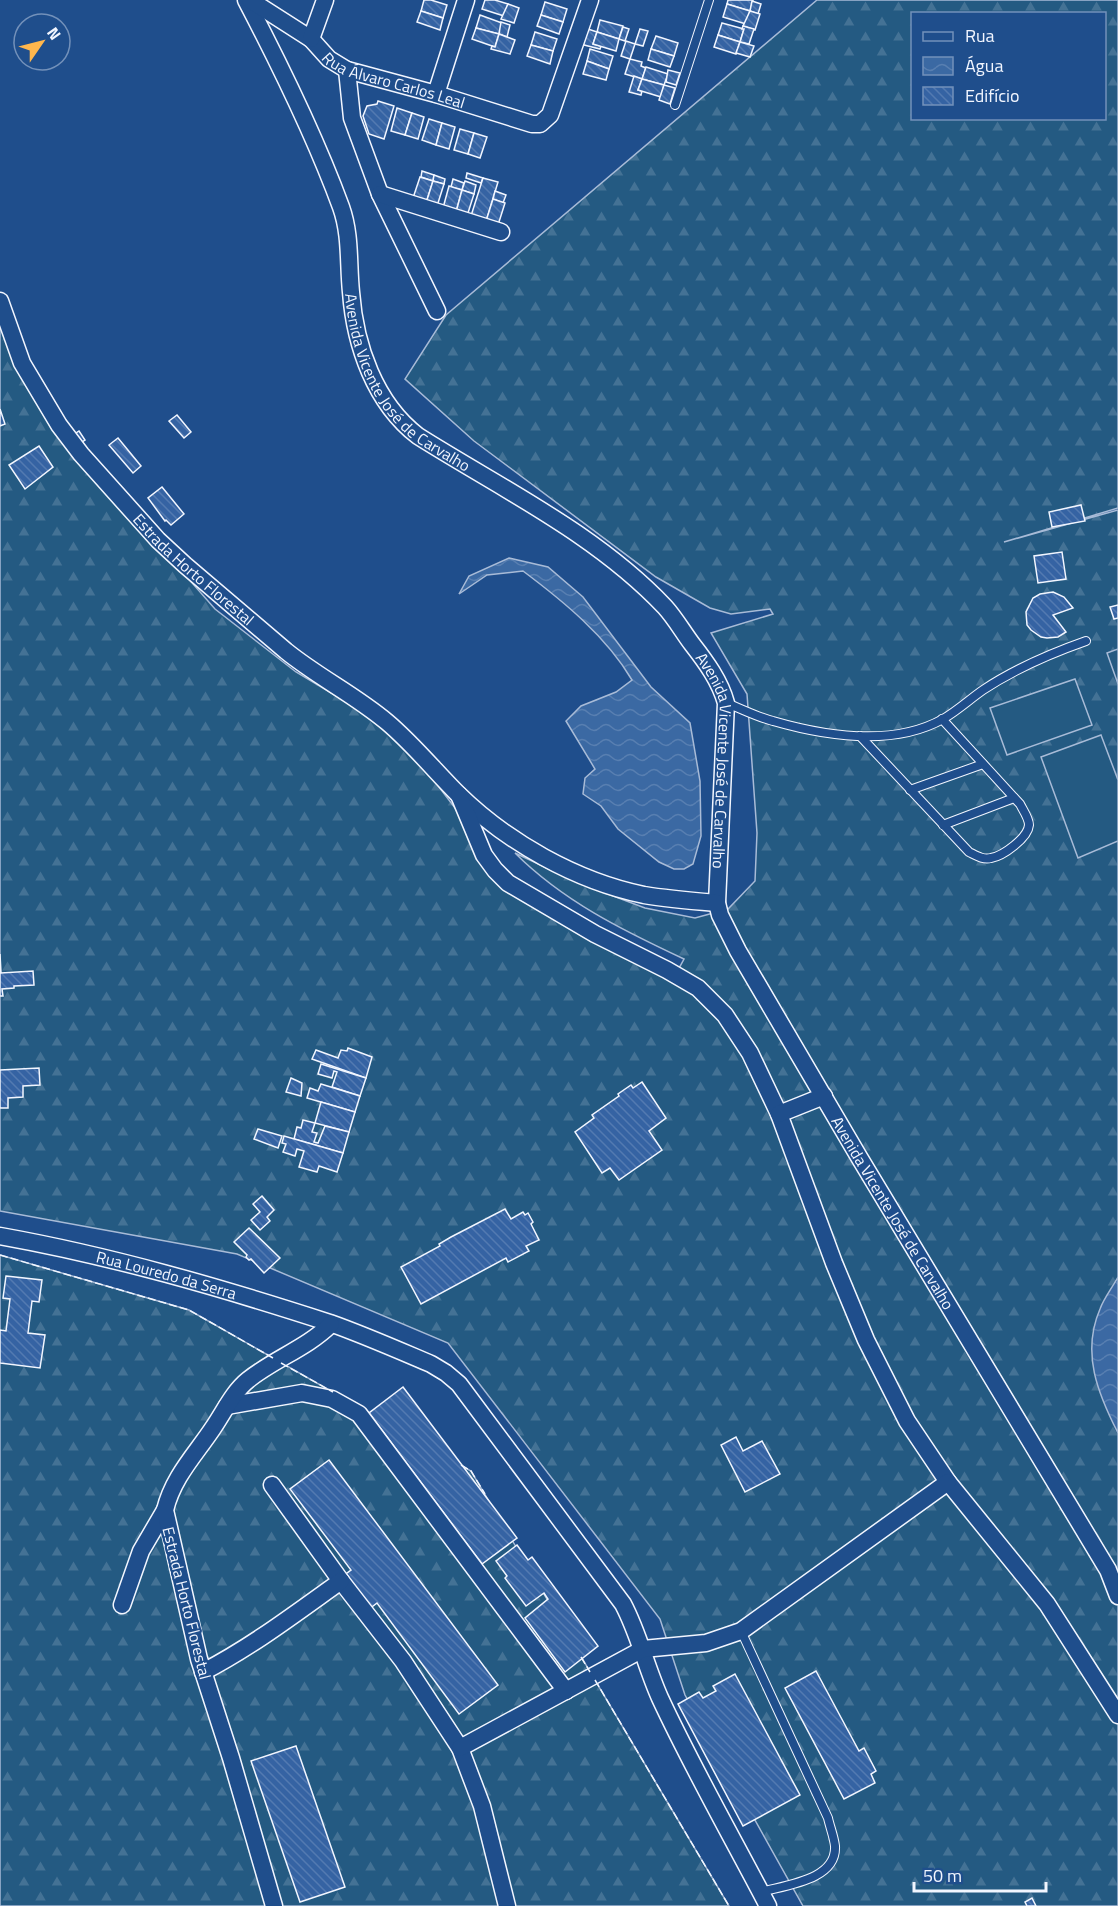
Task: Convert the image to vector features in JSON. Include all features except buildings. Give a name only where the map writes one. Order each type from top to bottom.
[{"type":"street","name":"Rua Álvaro Carlos Leal","points":[[248,0],[311,39],[329,59],[347,70],[436,94],[532,124],[540,124],[550,115],[590,0]]},
{"type":"street","name":"Avenida Vicente José de Carvalho","points":[[248,0],[302,114],[347,225],[351,266],[350,291],[359,342],[379,392],[403,424],[418,436],[593,546],[653,595],[697,650],[718,682],[726,703],[717,903],[727,933],[1108,1570],[1118,1596]]},
{"type":"street","points":[[311,39],[325,0]]},
{"type":"street","points":[[436,94],[466,0]]},
{"type":"street","points":[[347,70],[352,118],[380,194],[437,311]]},
{"type":"street","points":[[380,194],[501,232]]},
{"type":"street","name":"Estrada Horto Florestal","points":[[0,301],[22,363],[59,425],[93,469],[145,526],[185,565],[303,665],[352,696],[391,725],[454,790]]},
{"type":"street","points":[[454,790],[512,838],[553,863],[604,884],[645,895],[717,903]]},
{"type":"street","points":[[454,790],[484,855],[508,883],[595,934],[698,988],[725,1015],[750,1053],[779,1114],[834,1263],[866,1340],[907,1420],[948,1482],[1047,1604],[1118,1715]]},
{"type":"street","points":[[779,1114],[824,1096]]},
{"type":"street","name":"Rua Louredo da Serra","points":[[0,1236],[59,1247],[158,1272],[331,1324],[431,1364],[459,1384],[623,1604],[634,1626],[650,1674],[668,1715],[765,1899]]},
{"type":"street","name":"Estrada Horto Florestal","points":[[274,1906],[231,1758],[203,1672],[165,1510],[170,1491],[183,1468],[247,1380],[314,1338],[331,1324]]},
{"type":"street","points":[[227,1406],[302,1393],[332,1399],[359,1414],[566,1691]]},
{"type":"street","points":[[460,1748],[643,1649],[706,1643],[741,1631],[948,1482]]},
{"type":"street","points":[[272,1485],[341,1581],[403,1661],[460,1748],[482,1806],[507,1906]]},
{"type":"street","points":[[122,1605],[141,1551],[165,1510]]},
{"type":"street","points":[[203,1672],[236,1655],[265,1636],[341,1581]]},
{"type":"lane","points":[[675,105],[709,0]]},
{"type":"lane","points":[[726,703],[771,721],[809,730],[860,736],[913,731],[942,719],[1013,671],[1048,654],[1086,641]]},
{"type":"lane","points":[[860,736],[969,852],[980,858],[990,859],[1000,856],[1026,835],[1029,825],[1026,815],[1014,798],[942,719]]},
{"type":"lane","points":[[910,790],[983,764]]},
{"type":"lane","points":[[944,825],[1014,798]]},
{"type":"lane","points":[[741,1631],[828,1818],[835,1847],[830,1865],[819,1875],[765,1899]]},
{"type":"green space","points":[[817,0],[1118,0],[1118,508],[1004,542],[1118,510],[1118,1906],[803,1906],[685,1695],[660,1619],[448,1343],[237,1254],[0,1211],[0,322],[56,428],[215,609],[296,672],[373,718],[423,766],[497,863],[540,901],[673,979],[684,959],[638,937],[573,900],[515,853],[579,883],[645,908],[695,918],[728,909],[755,881],[757,833],[747,694],[711,633],[773,614],[770,609],[731,614],[710,608],[656,577],[474,441],[405,379],[446,315]]},
{"type":"green space","points":[[1118,649],[1118,684],[1107,653]]},
{"type":"green space","points":[[1075,679],[1092,725],[1007,755],[990,708]]},
{"type":"green space","points":[[1101,735],[1118,780],[1118,841],[1078,858],[1041,757]]},
{"type":"green space","points":[[0,1255],[189,1310],[471,1471],[729,1906],[0,1906]]},
{"type":"water","points":[[509,558],[548,567],[583,597],[651,687],[690,723],[700,781],[701,836],[693,864],[684,869],[674,869],[659,862],[618,829],[601,806],[583,794],[585,778],[595,769],[566,721],[581,706],[616,692],[632,680],[597,634],[553,594],[523,571],[487,575],[459,594],[469,576]]},
{"type":"water","points":[[1118,1277],[1118,1433],[1104,1403],[1094,1373],[1092,1341],[1094,1325],[1100,1309]]},
{"type":"fence","points":[[0,1255],[189,1310],[273,1358]]},
{"type":"fence","points":[[281,1363],[333,1392]]},
{"type":"fence","points":[[461,1465],[471,1471],[485,1494]]},
{"type":"fence","points":[[581,1657],[590,1672]]},
{"type":"fence","points":[[595,1680],[729,1906]]}]
